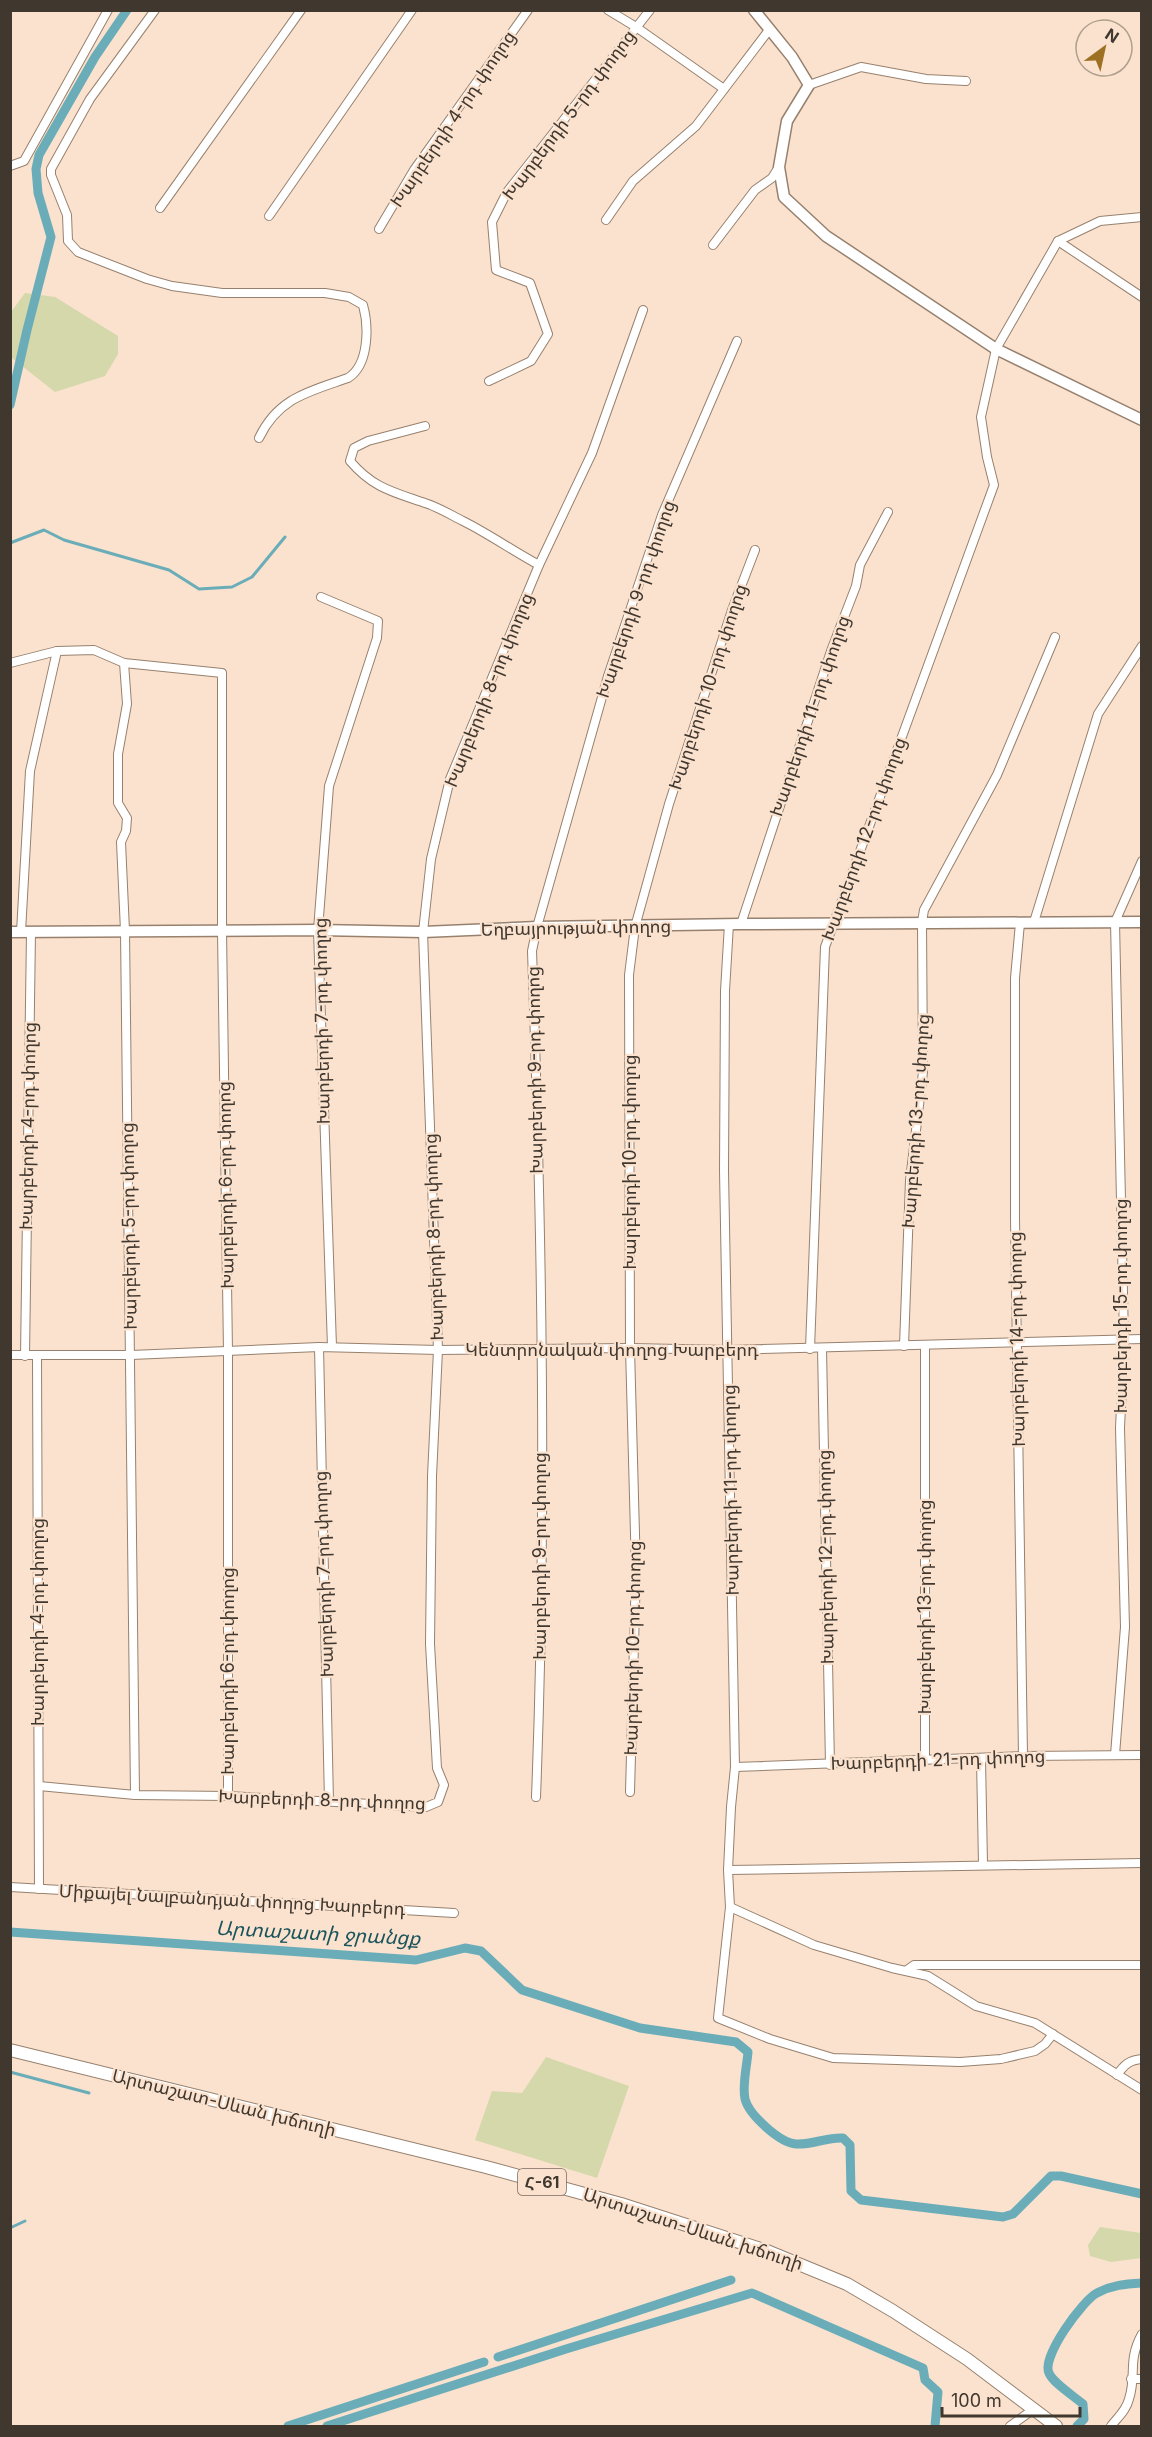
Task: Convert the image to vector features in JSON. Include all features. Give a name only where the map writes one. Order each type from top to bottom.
[{"type":"main road","name":"Արտաշատ-Սևան խճուղի","points":[[10,2050],[486,2167],[621,2204],[767,2251],[847,2284],[967,2359],[1056,2427]]},
{"type":"street","points":[[10,166],[24,161],[108,10]]},
{"type":"street","points":[[154,10],[90,99],[51,169],[51,175],[67,215],[67,239],[77,251],[147,279],[196,290],[222,293],[326,293],[349,297],[360,302],[365,314],[367,329],[365,345],[356,372],[348,378],[287,402],[272,415],[259,438]]},
{"type":"street","points":[[160,208],[301,10]]},
{"type":"street","points":[[269,216],[412,10]]},
{"type":"street","name":"Խարբերդի 4-րդ փողոց","points":[[379,229],[421,160],[528,10]]},
{"type":"street","points":[[608,10],[724,89]]},
{"type":"street","name":"Խարբերդի 5-րդ փողոց","points":[[489,381],[531,361],[548,334],[530,283],[496,270],[492,222],[507,192],[650,10]]},
{"type":"street","points":[[754,10],[792,57],[809,85]]},
{"type":"street","points":[[606,220],[633,181],[696,126],[769,30]]},
{"type":"street","points":[[966,81],[926,79],[861,67],[809,85],[787,121],[779,166],[784,196],[826,236],[996,349],[1142,420]]},
{"type":"street","points":[[713,245],[756,190],[772,178],[779,166]]},
{"type":"street","points":[[1058,241],[1100,221],[1142,217]]},
{"type":"street","points":[[1058,241],[1142,297]]},
{"type":"street","name":"Խարբերդի 12-րդ փողոց","points":[[810,1349],[825,947],[994,485],[981,417],[996,349],[1058,241]]},
{"type":"street","name":"Խարբերդի 8-րդ փողոց","points":[[39,1786],[135,1795],[228,1796],[426,1807],[438,1802],[444,1785],[437,1768],[430,1644],[432,1476],[438,1350],[423,932],[431,859],[450,779],[539,565],[592,453],[643,310]]},
{"type":"street","name":"Խարբերդի 9-րդ փողոց","points":[[536,1797],[540,1690],[541,1349],[532,951],[608,676],[662,515],[737,341]]},
{"type":"street","points":[[424,426],[368,441],[354,448],[350,460],[363,476],[383,489],[428,504],[466,522],[501,545],[539,565]]},
{"type":"street","name":"Խարբերդի 11-րդ փողոց","points":[[888,512],[860,565],[856,586],[735,924],[725,991],[724,1171],[735,1767],[728,1870],[730,1907],[718,2018],[770,2039],[833,2058],[960,2062],[1001,2059],[1035,2051],[1053,2034]]},
{"type":"street","name":"Խարբերդի 10-րդ փողոց","points":[[630,1792],[636,1571],[630,1348],[629,975],[635,927],[676,781],[732,610],[755,550]]},
{"type":"street","name":"Խարբերդի 7-րդ փողոց","points":[[321,597],[378,621],[377,638],[329,786],[318,930],[332,1347]]},
{"type":"street","name":"Խարբերդի 13-րդ փողոց","points":[[904,1346],[910,1180],[923,1072],[922,922],[924,910],[997,774],[1055,638]]},
{"type":"street","points":[[1034,922],[1098,714],[1142,646]]},
{"type":"street","points":[[10,663],[57,651],[94,650],[124,663]]},
{"type":"street","name":"Խարբերդի 4-րդ փողոց","points":[[25,1356],[21,932],[30,771],[57,651]]},
{"type":"street","name":"Խարբերդի 5-րդ փողոց","points":[[124,663],[127,704],[118,754],[118,803],[127,818],[126,831],[121,842],[125,931],[135,1795]]},
{"type":"street","name":"Խարբերդի 6-րդ փողոց","points":[[124,663],[222,673],[222,931],[228,1352],[228,1796]]},
{"type":"street","name":"Խարբերդի 15-րդ փողոց","points":[[1115,1755],[1125,1627],[1120,1428],[1124,1340],[1115,922],[1142,861]]},
{"type":"street","name":"Եղբայրության փողոց","points":[[21,932],[318,930],[423,932],[537,927],[735,924],[1142,922]]},
{"type":"street","name":"Խարբերդի 14-րդ փողոց","points":[[1020,923],[1015,978],[1015,1218],[1023,1756]]},
{"type":"street","name":"Կենտրոնական փողոց Խարբերդ","points":[[10,1355],[131,1355],[319,1347],[438,1350],[810,1349],[1142,1339]]},
{"type":"street","name":"Խարբերդի 13-րդ փողոց","points":[[925,1346],[925,1760]]},
{"type":"street","name":"Խարբերդի 7-րդ փողոց","points":[[319,1347],[329,1802]]},
{"type":"street","name":"Խարբերդի 12-րդ փողոց","points":[[822,1348],[830,1765]]},
{"type":"street","name":"Խարբերդի 4-րդ փողոց","points":[[37,1356],[39,1889]]},
{"type":"street","name":"Խարբերդի 21-րդ փողոց","points":[[735,1767],[1023,1756],[1142,1755]]},
{"type":"street","points":[[981,1758],[982,1865]]},
{"type":"street","points":[[728,1870],[1142,1863]]},
{"type":"street","name":"Միքայել Նալբանդյան փողոց Խարբերդ","points":[[10,1887],[454,1912]]},
{"type":"street","points":[[730,1907],[814,1945],[928,1976],[976,2006],[1035,2024],[1142,2090]]},
{"type":"street","points":[[907,1970],[915,1965],[1142,1965]]},
{"type":"street","points":[[1117,2075],[1123,2065],[1132,2060],[1142,2060]]},
{"type":"street","points":[[1111,2427],[1122,2414],[1130,2398],[1132,2359],[1135,2345],[1142,2334]]},
{"type":"street","points":[[1131,2379],[1142,2379]]},
{"type":"street","points":[[1010,2427],[1034,2409]]},
{"type":"green space","points":[[25,293],[55,297],[118,336],[118,354],[105,376],[55,392],[12,358],[11,312]]},
{"type":"green space","points":[[546,2057],[629,2086],[597,2178],[475,2140],[492,2091],[522,2093]]},
{"type":"green space","points":[[1100,2227],[1141,2233],[1141,2258],[1111,2262],[1090,2256],[1088,2245]]},
{"type":"waterway","name":"Արտաշատի ջրանցք","points":[[10,405],[51,237],[38,193],[36,169],[39,155],[95,57],[127,10]]},
{"type":"waterway","points":[[10,543],[44,530],[64,540],[169,570],[199,589],[232,587],[252,577],[285,537]]},
{"type":"waterway","name":"Արտաշատի ջրանցք","points":[[10,1932],[416,1960],[465,1948],[481,1951],[522,1990],[640,2028],[736,2042],[748,2052],[744,2094],[752,2113],[774,2134],[796,2144],[843,2138],[850,2145],[851,2191],[861,2200],[1003,2217],[1013,2214],[1051,2176],[1061,2176],[1142,2194]]},
{"type":"waterway","points":[[10,2072],[89,2093]]},
{"type":"waterway","points":[[10,2228],[25,2221]]},
{"type":"waterway","points":[[498,2357],[731,2280]]},
{"type":"waterway","name":"Արտաշատի ջրանցք","points":[[1077,2426],[1084,2419],[1083,2404],[1051,2377],[1048,2365],[1051,2355],[1082,2306],[1097,2293],[1124,2284],[1142,2283]]},
{"type":"waterway","points":[[327,2426],[566,2349],[752,2293],[923,2368],[925,2380],[938,2392],[935,2426]]},
{"type":"waterway","points":[[288,2426],[484,2362]]}]
